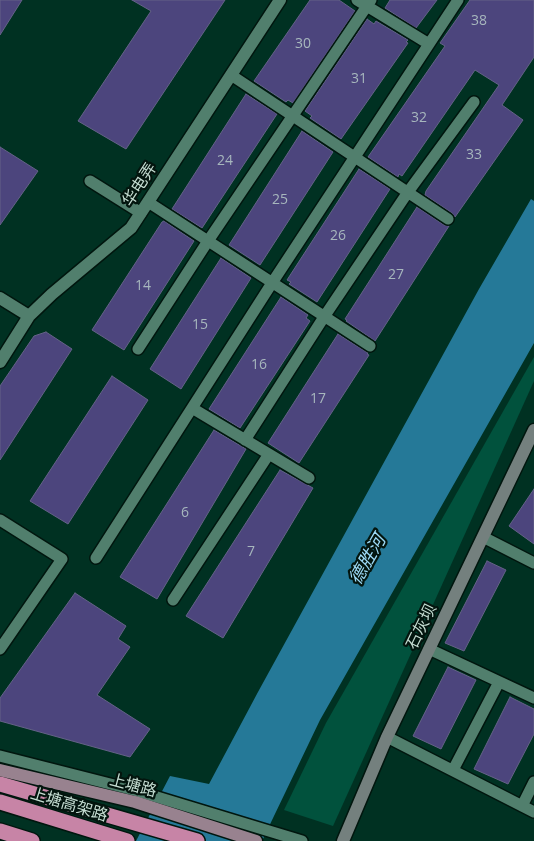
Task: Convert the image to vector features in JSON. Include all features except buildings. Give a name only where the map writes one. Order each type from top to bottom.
[{"type":"highway","points":[[0,784],[197,841]]},
{"type":"highway","name":"上塘高架路","points":[[0,802],[127,841]]},
{"type":"highway","points":[[0,831],[32,841]]},
{"type":"main road","name":"上塘路","points":[[0,770],[134,796],[256,841]]},
{"type":"street","name":"华电弄","points":[[0,362],[29,316],[52,294],[131,228],[280,0]]},
{"type":"street","points":[[0,298],[29,316]]},
{"type":"street","name":"石灰坝","points":[[343,841],[387,737],[534,430]]},
{"type":"lane","points":[[96,558],[272,283],[458,0]]},
{"type":"lane","points":[[138,349],[365,2],[429,44]]},
{"type":"lane","points":[[231,75],[448,219]]},
{"type":"lane","points":[[245,440],[324,317],[408,192],[474,102]]},
{"type":"lane","points":[[90,181],[141,213]]},
{"type":"lane","points":[[148,202],[370,346]]},
{"type":"lane","points":[[192,408],[309,478]]},
{"type":"lane","points":[[173,600],[269,454]]},
{"type":"lane","points":[[0,520],[62,559],[0,649]]},
{"type":"lane","points":[[483,537],[534,563]]},
{"type":"lane","points":[[429,649],[534,698]]},
{"type":"lane","points":[[453,770],[499,682]]},
{"type":"lane","points":[[387,737],[534,812]]},
{"type":"lane","points":[[0,756],[134,796],[302,841]]},
{"type":"lane","points":[[522,806],[534,782]]},
{"type":"green space","points":[[534,357],[534,381],[333,826],[284,810],[326,723]]},
{"type":"water","name":"德胜河","points":[[531,199],[534,201],[534,343],[320,720],[262,841],[136,841],[170,776],[209,784],[479,289]]}]
